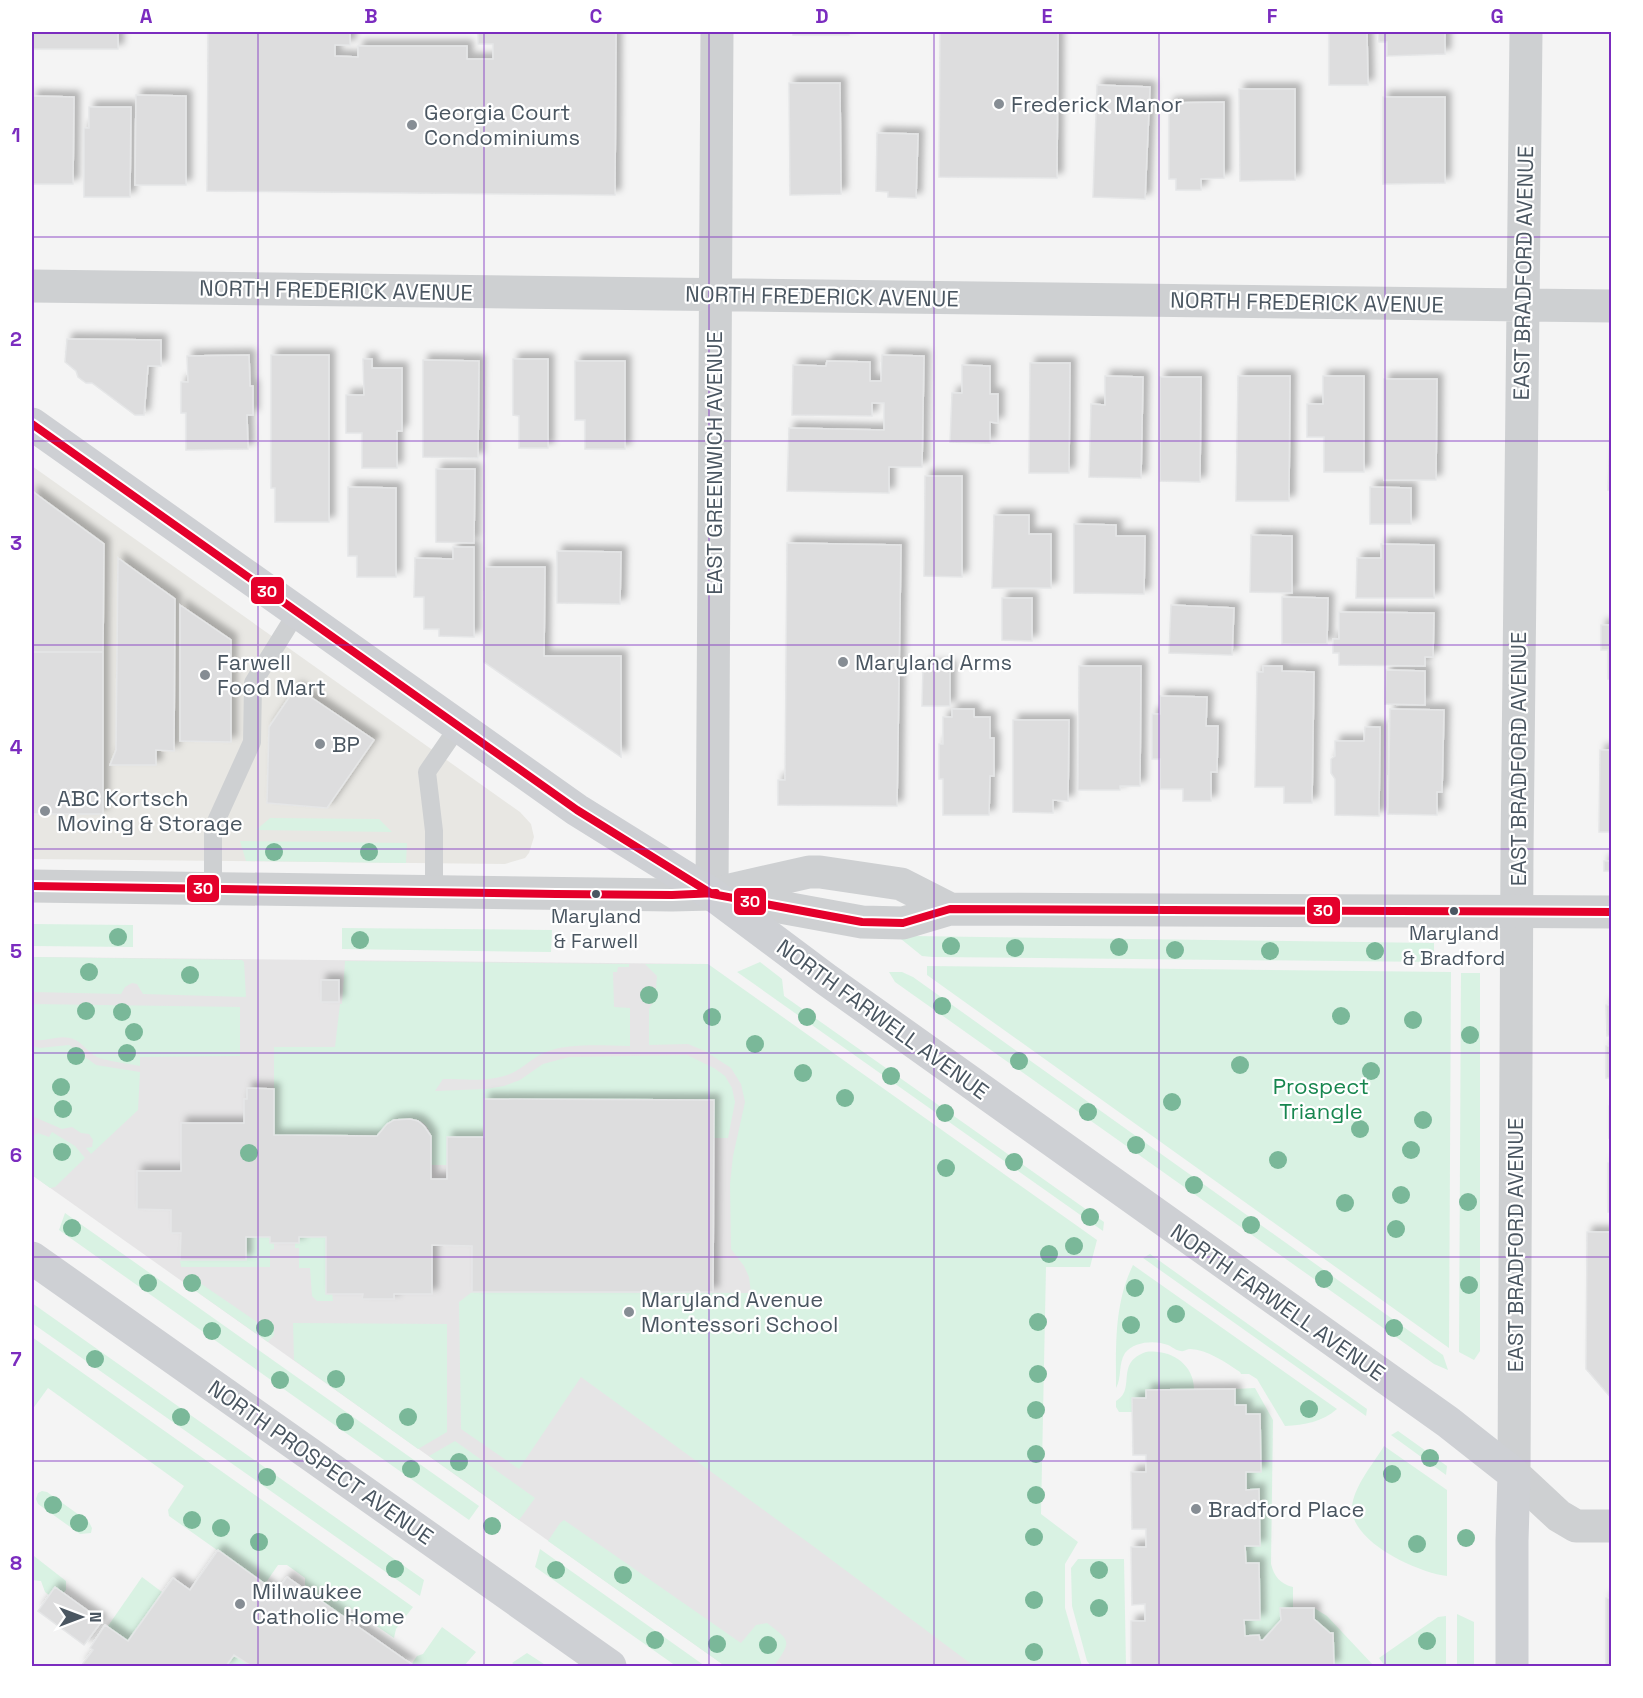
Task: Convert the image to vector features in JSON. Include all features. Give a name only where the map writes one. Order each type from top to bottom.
[{"type":"main road","name":"NORTH FARWELL AVENUE","points":[[32,424],[577,810],[712,894],[865,1007],[1449,1422],[1514,1474]]},
{"type":"main road","name":"NORTH PROSPECT AVENUE","points":[[32,1258],[610,1666]]},
{"type":"main road","name":"EAST BRADFORD AVENUE","points":[[1512,1666],[1514,1474]]},
{"type":"street","name":"EAST GREENWICH AVENUE","points":[[712,894],[717,32]]},
{"type":"street","name":"EAST BRADFORD AVENUE","points":[[1514,1474],[1526,32]]},
{"type":"street","name":"NORTH FREDERICK AVENUE","points":[[32,286],[1611,306]]},
{"type":"street","points":[[712,894],[808,872],[820,872],[901,884],[950,909]]},
{"type":"street","points":[[32,886],[712,894],[862,922],[903,923],[950,909],[1611,912]]},
{"type":"street","name":"NORTH FARWELL AVENUE","points":[[1514,1474],[1559,1516],[1576,1526],[1611,1526]]},
{"type":"lane","points":[[213,889],[213,828],[252,742],[253,683],[297,612]]},
{"type":"lane","points":[[434,892],[434,831],[427,772],[458,727]]},
{"type":"shaded area","points":[[32,466],[520,812],[531,824],[534,837],[529,853],[525,858],[505,864],[32,859]]},
{"type":"shaded area","name":"Maryland Avenue Montessori School","points":[[32,957],[708,964],[1029,1666],[725,1666],[32,1175]]},
{"type":"green space","points":[[270,818],[379,819],[392,832],[256,830]]},
{"type":"green space","points":[[240,841],[407,843],[406,863],[246,861]]},
{"type":"green space","points":[[32,924],[133,925],[133,947],[32,946]]},
{"type":"green space","points":[[342,928],[552,930],[551,952],[342,949]]},
{"type":"green space","points":[[912,936],[1434,943],[1434,962],[932,957],[922,956],[901,939]]},
{"type":"green space","points":[[32,957],[242,960],[246,997],[143,994],[137,984],[132,983],[125,987],[121,994],[32,992]]},
{"type":"green space","points":[[345,961],[629,964],[629,967],[618,967],[617,972],[613,972],[614,1007],[630,1008],[630,1046],[571,1046],[552,1050],[508,1075],[481,1080],[443,1079],[435,1091],[504,1086],[520,1080],[543,1064],[569,1057],[687,1055],[725,1076],[732,1088],[735,1102],[728,1138],[714,1138],[713,1100],[485,1099],[484,1137],[447,1165],[431,1165],[431,1136],[422,1122],[414,1119],[389,1124],[377,1136],[274,1135],[274,1047],[335,1047],[340,1004],[342,1004]]},
{"type":"green space","points":[[760,962],[782,979],[784,996],[1104,1222],[1103,1231],[737,972]]},
{"type":"green space","points":[[645,964],[708,964],[1097,1240],[1090,1267],[1046,1267],[1041,1514],[1078,1542],[1065,1564],[1065,1608],[1082,1666],[974,1666],[581,1377],[519,1469],[461,1429],[459,1302],[472,1292],[751,1293],[749,1277],[744,1266],[731,1249],[730,1184],[733,1156],[745,1102],[741,1084],[731,1068],[705,1051],[688,1044],[649,1045],[649,1009],[655,999],[657,976]]},
{"type":"green space","name":"Prospect Triangle","points":[[927,966],[1451,972],[1449,1348],[927,975]]},
{"type":"green space","points":[[889,972],[902,972],[913,977],[1443,1355],[1448,1370],[1434,1364],[895,982]]},
{"type":"green space","points":[[1461,973],[1480,973],[1480,1351],[1474,1360],[1459,1352]]},
{"type":"green space","points":[[32,1004],[240,1007],[240,1056],[140,1057],[140,1066],[107,1060],[97,1057],[70,1038],[32,1039]]},
{"type":"green space","points":[[69,1045],[96,1065],[140,1072],[138,1110],[91,1154],[86,1148],[92,1147],[93,1140],[89,1134],[81,1133],[72,1127],[62,1129],[32,1116],[32,1046],[40,1048]]},
{"type":"green space","points":[[52,1132],[75,1146],[85,1158],[55,1187],[50,1188],[32,1175],[32,1137],[38,1133],[49,1137]]},
{"type":"green space","points":[[65,1213],[479,1506],[469,1520],[59,1230]]},
{"type":"green space","points":[[246,1237],[270,1237],[270,1243],[274,1243],[274,1249],[270,1250],[270,1267],[181,1267],[180,1260],[245,1260]]},
{"type":"green space","points":[[299,1237],[326,1237],[333,1301],[317,1301],[312,1296],[310,1268],[299,1268],[299,1248],[295,1248],[295,1243],[299,1243]]},
{"type":"green space","points":[[1150,1254],[1367,1409],[1366,1416],[1143,1258]]},
{"type":"green space","points":[[1133,1265],[1337,1409],[1313,1422],[1285,1426],[1257,1379],[1249,1374],[1241,1374],[1210,1354],[1190,1349],[1179,1351],[1157,1342],[1139,1344],[1125,1353],[1116,1388],[1116,1341],[1119,1310]]},
{"type":"green space","points":[[185,1280],[197,1281],[257,1322],[273,1323],[274,1335],[268,1342],[183,1282]]},
{"type":"green space","points":[[32,1303],[424,1580],[420,1596],[32,1323]]},
{"type":"green space","points":[[293,1323],[447,1324],[447,1432],[418,1449],[294,1360]]},
{"type":"green space","points":[[32,1337],[413,1607],[396,1629],[394,1638],[349,1607],[343,1616],[305,1589],[305,1578],[287,1565],[278,1565],[265,1584],[169,1516],[168,1510],[184,1486],[48,1388],[32,1410]]},
{"type":"green space","points":[[1146,1352],[1164,1353],[1179,1360],[1190,1372],[1194,1389],[1147,1390],[1146,1398],[1132,1398],[1132,1412],[1119,1412],[1116,1401],[1125,1390],[1128,1369],[1136,1357]]},
{"type":"green space","points":[[1255,1388],[1273,1420],[1271,1564],[1278,1579],[1293,1587],[1293,1608],[1263,1640],[1260,1640],[1259,1635],[1245,1636],[1244,1620],[1260,1619],[1259,1563],[1246,1563],[1245,1546],[1260,1546],[1259,1489],[1246,1490],[1246,1472],[1261,1471],[1260,1414],[1246,1414],[1235,1405],[1235,1389]]},
{"type":"green space","points":[[1398,1431],[1447,1466],[1446,1475],[1391,1435]]},
{"type":"green space","points":[[455,1441],[535,1498],[519,1520],[429,1456]]},
{"type":"green space","points":[[1384,1446],[1447,1490],[1447,1576],[1420,1569],[1388,1554],[1362,1532],[1354,1520],[1352,1507],[1356,1491]]},
{"type":"green space","points":[[47,1492],[89,1522],[92,1528],[91,1533],[80,1534],[38,1504],[36,1499],[38,1493]]},
{"type":"green space","points":[[564,1520],[741,1643],[756,1625],[767,1623],[785,1638],[784,1651],[774,1666],[725,1666],[548,1541]]},
{"type":"green space","points":[[540,1549],[705,1666],[676,1666],[535,1567]]},
{"type":"green space","points":[[34,1556],[66,1581],[66,1590],[63,1593],[49,1595],[45,1592],[41,1581],[32,1580]]},
{"type":"green space","points":[[1078,1559],[1124,1559],[1126,1666],[1091,1666],[1087,1661],[1072,1606],[1071,1568]]},
{"type":"green space","points":[[142,1577],[162,1592],[128,1641],[108,1626]]},
{"type":"green space","points":[[1314,1608],[1327,1616],[1374,1666],[1334,1666],[1333,1634],[1314,1619]]},
{"type":"green space","points":[[1457,1614],[1474,1622],[1474,1666],[1457,1666]]},
{"type":"green space","points":[[1446,1616],[1446,1666],[1385,1666],[1379,1658],[1438,1617]]},
{"type":"green space","points":[[442,1627],[476,1652],[464,1666],[411,1665],[417,1656],[423,1654]]},
{"type":"green space","points":[[527,1653],[547,1666],[517,1666],[512,1663]]},
{"type":"green space","points":[[234,1655],[251,1666],[226,1666]]},
{"type":"building","points":[[32,32],[118,32],[118,49],[32,49]]},
{"type":"building","name":"Georgia Court Condominiums","points":[[208,32],[350,32],[350,45],[335,45],[335,56],[358,57],[358,46],[467,46],[467,59],[493,59],[493,44],[478,44],[478,32],[616,32],[615,195],[207,191]]},
{"type":"building","points":[[793,32],[849,32],[849,35],[793,35]]},
{"type":"building","name":"Frederick Manor","points":[[940,32],[1058,32],[1057,178],[939,177]]},
{"type":"building","points":[[1329,32],[1367,32],[1368,85],[1329,85]]},
{"type":"building","points":[[1378,32],[1445,32],[1445,54],[1387,56],[1387,42],[1379,42]]},
{"type":"building","points":[[1612,32],[1612,187],[1611,187]]},
{"type":"building","points":[[789,83],[840,83],[841,194],[790,195]]},
{"type":"building","points":[[1097,85],[1150,87],[1145,199],[1093,197]]},
{"type":"building","points":[[1239,89],[1295,89],[1295,180],[1240,181]]},
{"type":"building","points":[[136,95],[186,96],[186,185],[135,185]]},
{"type":"building","points":[[32,96],[74,97],[73,184],[33,184]]},
{"type":"building","points":[[1383,97],[1445,97],[1445,183],[1383,184]]},
{"type":"building","points":[[1224,102],[1224,178],[1201,179],[1201,190],[1176,190],[1176,179],[1169,179],[1169,103]]},
{"type":"building","points":[[89,107],[131,107],[130,197],[84,197],[84,128],[89,128]]},
{"type":"building","points":[[877,133],[918,134],[916,198],[888,197],[888,192],[876,191]]},
{"type":"building","points":[[67,339],[161,340],[161,366],[148,366],[144,415],[135,415],[92,383],[86,383],[78,377],[76,371],[65,362]]},
{"type":"building","points":[[249,355],[250,386],[253,386],[253,415],[247,415],[248,449],[186,450],[186,413],[181,413],[181,382],[188,382],[187,356]]},
{"type":"building","points":[[271,355],[329,355],[329,522],[275,522],[275,488],[271,488]]},
{"type":"building","points":[[882,355],[924,356],[922,467],[889,467],[889,493],[787,491],[789,428],[884,430],[884,403],[872,403],[872,416],[792,415],[793,365],[826,366],[827,361],[870,362],[870,381],[881,381]]},
{"type":"building","points":[[363,359],[372,359],[372,368],[402,368],[402,431],[397,431],[397,468],[362,468],[362,433],[346,433],[346,395],[364,395]]},
{"type":"building","points":[[513,359],[548,359],[548,448],[519,448],[519,416],[513,415]]},
{"type":"building","points":[[423,360],[479,361],[478,458],[423,457]]},
{"type":"building","points":[[575,361],[625,361],[625,449],[585,449],[585,420],[575,420]]},
{"type":"building","points":[[1030,363],[1070,363],[1069,473],[1029,473]]},
{"type":"building","points":[[962,365],[990,366],[990,394],[998,394],[998,423],[990,422],[990,443],[950,442],[952,393],[962,393]]},
{"type":"building","points":[[1105,376],[1143,377],[1141,478],[1089,477],[1091,404],[1105,405]]},
{"type":"building","points":[[1238,376],[1290,376],[1289,501],[1236,501]]},
{"type":"building","points":[[1323,376],[1364,376],[1364,472],[1324,472],[1324,437],[1307,437],[1307,404],[1323,404]]},
{"type":"building","points":[[1160,377],[1201,377],[1200,482],[1160,481]]},
{"type":"building","points":[[1384,379],[1437,379],[1436,480],[1384,480]]},
{"type":"building","points":[[1610,427],[1612,427],[1612,490],[1608,490]]},
{"type":"building","points":[[436,469],[475,469],[474,543],[436,542]]},
{"type":"building","points":[[925,476],[962,476],[962,577],[924,576]]},
{"type":"building","points":[[348,487],[396,488],[396,577],[357,577],[357,556],[348,556]]},
{"type":"building","points":[[1370,487],[1411,488],[1411,524],[1370,524]]},
{"type":"building","points":[[32,491],[104,544],[103,652],[32,652]]},
{"type":"building","points":[[994,515],[1029,515],[1029,534],[1051,534],[1051,588],[992,588]]},
{"type":"building","points":[[1074,524],[1116,525],[1116,536],[1145,536],[1144,594],[1074,593]]},
{"type":"building","points":[[1251,535],[1292,536],[1292,593],[1250,592]]},
{"type":"building","name":"Maryland Arms","points":[[787,543],[901,545],[897,806],[778,805],[778,780],[785,780]]},
{"type":"building","points":[[1381,544],[1434,545],[1434,598],[1356,598],[1357,558],[1381,558]]},
{"type":"building","points":[[453,547],[474,547],[474,637],[439,636],[439,629],[424,629],[424,597],[414,597],[415,558],[453,559]]},
{"type":"building","points":[[557,551],[621,552],[620,604],[557,603]]},
{"type":"building","points":[[118,558],[175,599],[174,751],[156,750],[156,765],[110,765],[116,750]]},
{"type":"building","points":[[485,567],[545,567],[544,656],[621,656],[621,757],[484,662]]},
{"type":"building","points":[[1282,597],[1328,598],[1327,644],[1282,644]]},
{"type":"building","points":[[1002,598],[1032,598],[1032,641],[1002,640]]},
{"type":"building","name":"Farwell Food Mart","points":[[180,605],[231,640],[231,742],[180,741]]},
{"type":"building","points":[[1171,605],[1234,608],[1232,655],[1169,653]]},
{"type":"building","points":[[1339,612],[1434,613],[1433,657],[1425,657],[1425,666],[1339,665],[1339,653],[1333,653],[1333,639],[1339,639]]},
{"type":"building","points":[[1601,625],[1612,625],[1612,679],[1608,679],[1608,650],[1601,650]]},
{"type":"building","points":[[32,652],[103,652],[103,814],[32,814]]},
{"type":"building","points":[[923,666],[950,666],[950,706],[922,706]]},
{"type":"building","points":[[1079,666],[1141,666],[1140,786],[1120,786],[1120,790],[1078,790]]},
{"type":"building","points":[[1263,666],[1282,666],[1282,671],[1314,672],[1312,803],[1284,803],[1284,787],[1255,787],[1257,672],[1263,672]]},
{"type":"building","points":[[1386,670],[1425,671],[1425,705],[1385,704]]},
{"type":"building","name":"BP","points":[[296,687],[374,740],[327,808],[267,803],[269,727]]},
{"type":"building","points":[[1160,696],[1207,697],[1206,726],[1218,726],[1217,772],[1211,772],[1211,801],[1183,801],[1183,789],[1160,789],[1160,759],[1152,759],[1152,714],[1160,714]]},
{"type":"building","points":[[952,709],[974,709],[974,717],[990,717],[990,738],[994,738],[994,776],[990,776],[989,815],[943,815],[943,779],[939,779],[939,744],[943,744],[943,717],[952,717]]},
{"type":"building","points":[[1390,709],[1444,710],[1442,792],[1437,792],[1437,815],[1388,814]]},
{"type":"building","points":[[1013,720],[1069,720],[1068,801],[1053,800],[1053,813],[1013,812]]},
{"type":"building","points":[[1365,727],[1380,727],[1379,816],[1335,815],[1335,779],[1331,773],[1331,759],[1335,756],[1335,741],[1364,741]]},
{"type":"building","points":[[1600,750],[1612,750],[1612,832],[1599,832]]},
{"type":"building","points":[[1604,861],[1612,861],[1612,871],[1604,871]]},
{"type":"building","points":[[321,980],[339,980],[339,1002],[321,1002]]},
{"type":"building","points":[[1606,1005],[1612,1005],[1612,1036],[1607,1036]]},
{"type":"building","points":[[1606,1046],[1612,1046],[1612,1078],[1606,1078]]},
{"type":"building","points":[[247,1088],[274,1089],[274,1135],[377,1136],[387,1124],[394,1120],[418,1121],[431,1136],[431,1179],[447,1179],[447,1137],[484,1137],[484,1099],[714,1100],[713,1292],[472,1292],[472,1246],[432,1245],[432,1294],[394,1294],[394,1299],[362,1299],[363,1294],[326,1294],[326,1237],[299,1237],[299,1243],[270,1243],[270,1237],[246,1237],[246,1260],[180,1260],[181,1233],[171,1233],[171,1210],[137,1209],[137,1171],[181,1171],[181,1123],[244,1123],[244,1099],[247,1099]]},
{"type":"building","points":[[1609,1106],[1612,1106],[1612,1138],[1609,1138]]},
{"type":"building","points":[[1608,1163],[1612,1163],[1612,1212],[1608,1212]]},
{"type":"building","points":[[1587,1232],[1612,1232],[1612,1399],[1586,1369]]},
{"type":"building","name":"Bradford Place","points":[[1235,1389],[1235,1405],[1246,1405],[1246,1414],[1260,1414],[1261,1472],[1246,1472],[1246,1490],[1259,1489],[1260,1546],[1245,1546],[1246,1563],[1259,1563],[1260,1620],[1244,1620],[1245,1636],[1259,1635],[1260,1640],[1263,1640],[1281,1620],[1280,1608],[1314,1608],[1314,1619],[1333,1633],[1334,1666],[1131,1666],[1131,1621],[1145,1621],[1145,1604],[1132,1605],[1131,1547],[1146,1547],[1146,1529],[1132,1529],[1131,1472],[1146,1472],[1146,1455],[1133,1455],[1132,1398],[1146,1398],[1146,1390]]},
{"type":"building","name":"Milwaukee Catholic Home","points":[[218,1550],[276,1592],[287,1577],[414,1666],[251,1666],[234,1655],[226,1666],[81,1666],[93,1650],[90,1648],[105,1625],[128,1641],[173,1578],[190,1590]]},
{"type":"building","points":[[55,1587],[102,1621],[84,1645],[38,1611]]},
{"type":"building","points":[[1606,1598],[1612,1598],[1612,1666],[1606,1666]]},
{"type":"transit line","name":"30","points":[[32,424],[577,810],[712,894],[862,922],[903,923],[950,909],[1612,912]]},
{"type":"transit line","name":"30","points":[[32,886],[556,894],[716,893]]},
{"type":"place","name":"Frederick Manor","points":[[999,104]]},
{"type":"place","name":"Georgia Court Condominiums","points":[[412,125]]},
{"type":"place","name":"Maryland Arms","points":[[843,662]]},
{"type":"place","name":"Farwell Food Mart","points":[[205,675]]},
{"type":"place","name":"BP","points":[[320,744]]},
{"type":"place","name":"ABC Kortsch Moving & Storage","points":[[45,811]]},
{"type":"place","name":"Maryland & Farwell","points":[[596,894]]},
{"type":"place","name":"Maryland & Bradford","points":[[1454,911]]},
{"type":"place","name":"Maryland Avenue Montessori School","points":[[629,1312]]},
{"type":"place","name":"Bradford Place","points":[[1196,1509]]},
{"type":"place","name":"Milwaukee Catholic Home","points":[[240,1604]]}]
